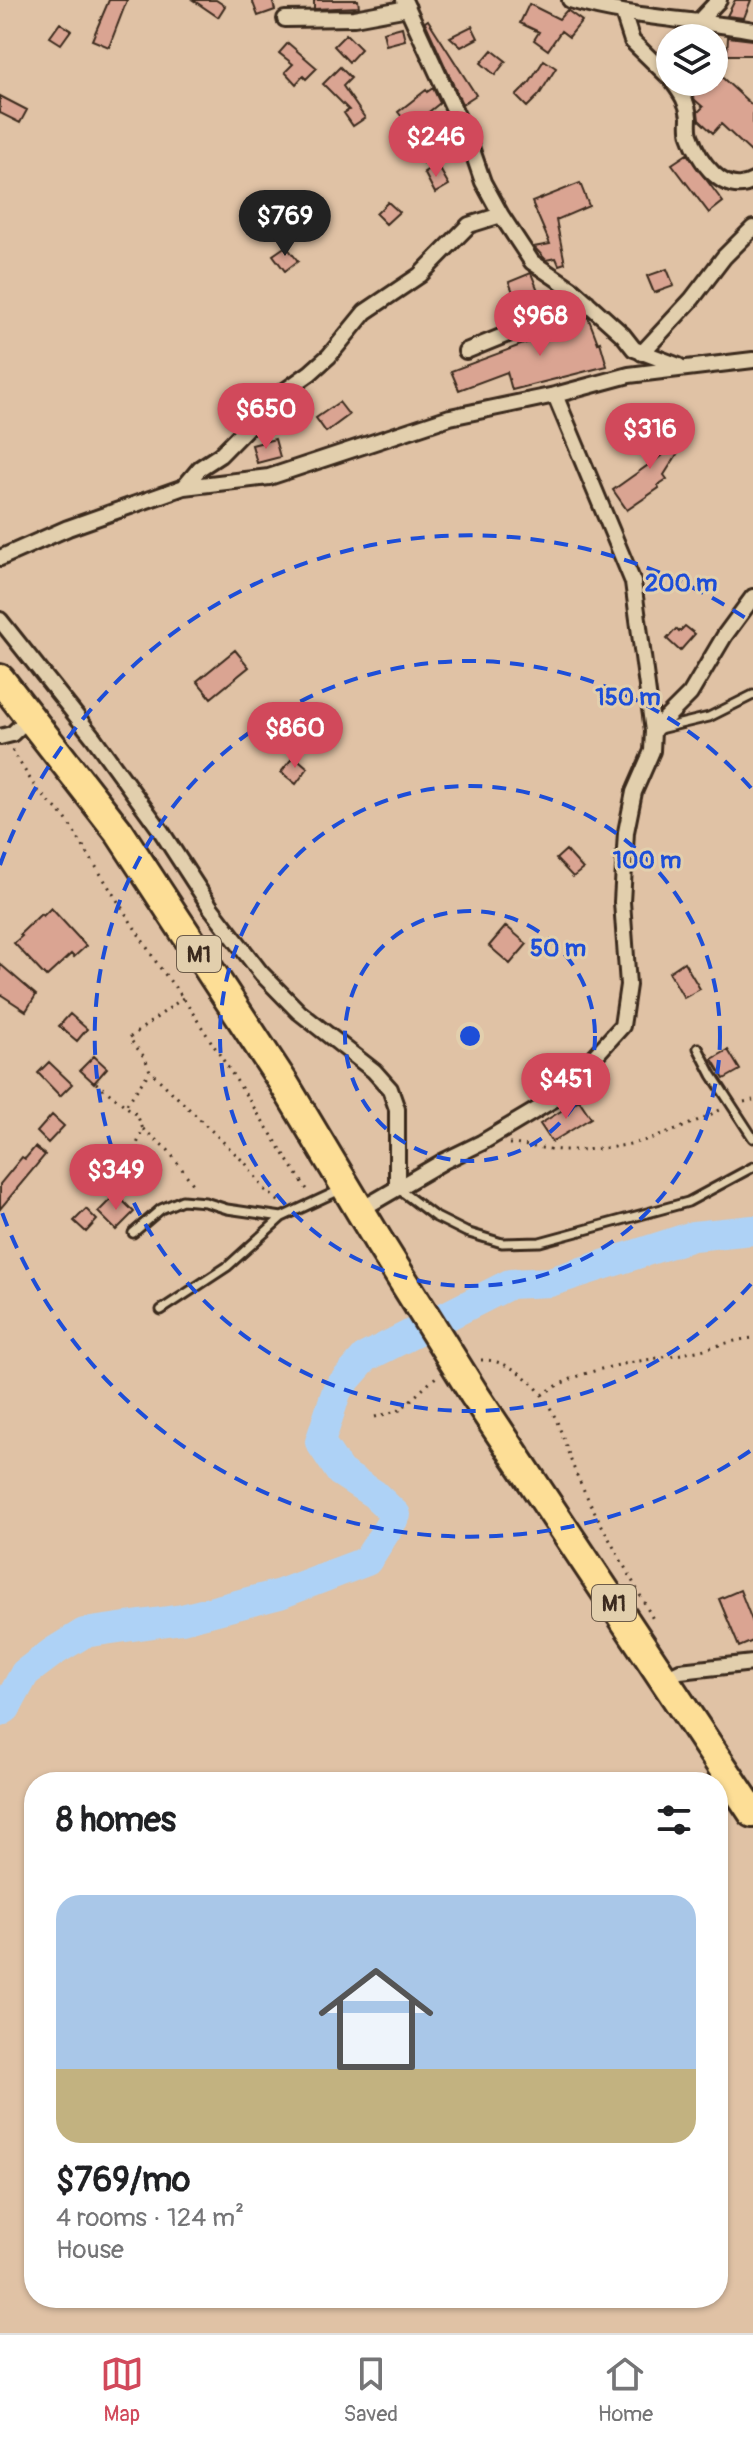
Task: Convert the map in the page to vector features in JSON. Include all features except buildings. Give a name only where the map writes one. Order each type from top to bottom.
[{"type":"highway","name":"M1","points":[[0,679],[14,729],[119,832],[283,1082],[474,1394],[726,1772]]},
{"type":"highway","name":"M1","points":[[728,1775],[753,1813]]},
{"type":"street","points":[[570,0],[623,13],[700,20],[753,30]]},
{"type":"street","points":[[700,20],[719,0]]},
{"type":"street","points":[[285,19],[354,18],[406,4],[470,144],[483,182],[532,262],[587,302],[634,349],[682,367]]},
{"type":"street","points":[[623,13],[632,41],[656,64]]},
{"type":"street","points":[[683,96],[689,114],[688,131],[695,148],[715,176],[729,185],[745,185],[753,181]]},
{"type":"street","points":[[184,487],[200,468],[220,455],[279,395],[329,356],[365,312],[420,275],[469,225],[501,215]]},
{"type":"street","points":[[642,353],[692,299],[724,257],[753,228]]},
{"type":"street","points":[[466,351],[587,302]]},
{"type":"street","points":[[0,558],[68,528],[184,487],[269,477],[450,417],[555,395],[629,375],[753,360]]},
{"type":"street","points":[[353,1199],[397,1188],[558,1097],[622,1026],[628,985],[622,902],[626,832],[634,792],[652,751],[653,731],[633,582],[555,395]]},
{"type":"street","points":[[653,731],[690,694],[725,635],[753,597]]},
{"type":"street","points":[[0,620],[93,737],[161,831],[211,908],[261,973],[299,1012],[363,1062],[390,1089],[397,1109],[397,1188]]},
{"type":"street","points":[[665,1678],[680,1671],[753,1663]]},
{"type":"lane","points":[[653,731],[709,717],[753,695]]},
{"type":"lane","points":[[698,1048],[753,1138]]},
{"type":"lane","points":[[397,1188],[434,1216],[466,1232],[502,1243],[540,1242],[688,1202],[753,1167]]},
{"type":"lane","points":[[161,1310],[228,1266],[282,1217],[314,1201],[353,1199]]},
{"type":"lane","points":[[133,1233],[161,1209],[182,1200],[282,1217]]},
{"type":"path","points":[[14,729],[12,753],[37,790],[64,816],[314,1201]]},
{"type":"path","points":[[183,998],[129,1038],[145,1058],[150,1071],[247,1165],[264,1189],[291,1212]]},
{"type":"path","points":[[126,1106],[150,1071]]},
{"type":"path","points":[[96,1083],[137,1115],[143,1129],[168,1150],[205,1202]]},
{"type":"path","points":[[481,1143],[534,1145],[561,1150],[636,1145],[684,1128],[733,1104],[753,1100]]},
{"type":"path","points":[[125,1174],[143,1129]]},
{"type":"path","points":[[542,1395],[559,1383],[582,1375],[753,1338]]},
{"type":"waterway","points":[[0,1712],[6,1708],[25,1673],[84,1633],[182,1619],[280,1594],[367,1561],[396,1515],[374,1494],[340,1472],[320,1442],[337,1390],[366,1357],[510,1284],[550,1282],[693,1236],[753,1230]]}]
